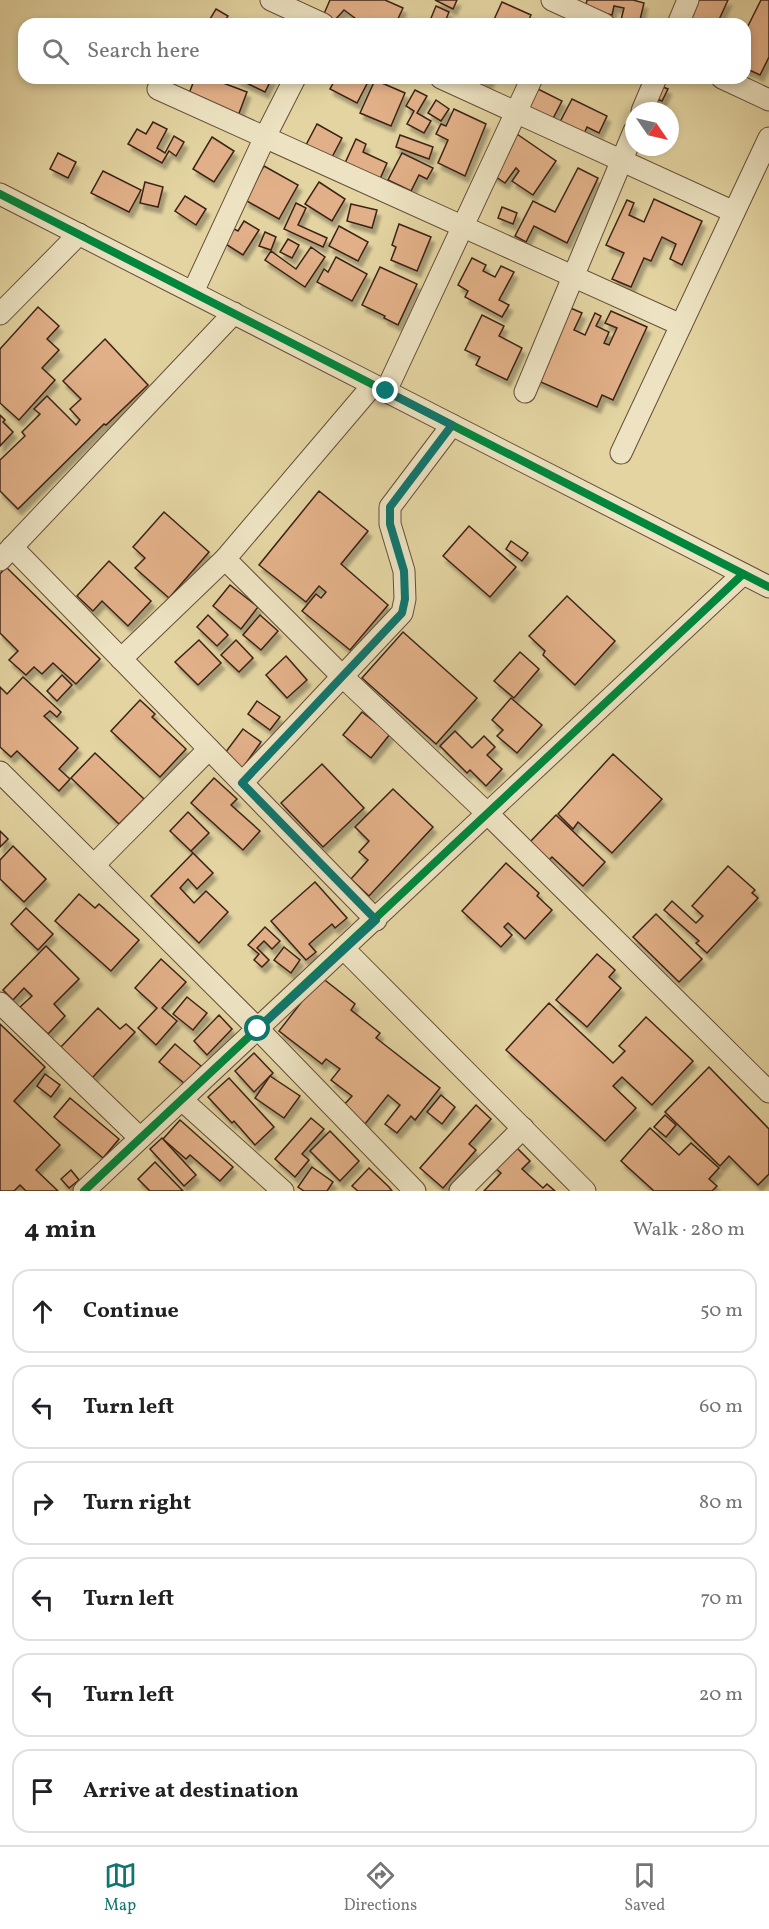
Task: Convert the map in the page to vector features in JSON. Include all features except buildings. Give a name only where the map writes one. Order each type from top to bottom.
[{"type":"street","points":[[271,0],[310,18]]},
{"type":"street","points":[[680,18],[688,0]]},
{"type":"street","points":[[561,8],[588,18]]},
{"type":"street","points":[[193,292],[293,84]]},
{"type":"street","points":[[454,84],[734,212]]},
{"type":"street","points":[[121,659],[225,559],[380,388],[464,227],[529,84]]},
{"type":"street","points":[[646,102],[653,84]]},
{"type":"street","points":[[735,84],[769,100]]},
{"type":"street","points":[[158,89],[681,325]]},
{"type":"street","points":[[621,453],[769,138]]},
{"type":"street","points":[[525,392],[625,154]]},
{"type":"street","points":[[0,194],[769,587]]},
{"type":"street","points":[[0,314],[79,234]]},
{"type":"street","points":[[234,313],[6,553],[121,659],[376,920]]},
{"type":"street","points":[[242,783],[402,613],[405,599],[404,571],[390,524],[390,507],[452,425]]},
{"type":"street","points":[[225,559],[342,676],[488,814],[769,1092]]},
{"type":"street","points":[[84,1191],[744,574]]},
{"type":"street","points":[[94,865],[209,749]]},
{"type":"street","points":[[0,772],[258,1029],[416,1191]]},
{"type":"street","points":[[344,949],[585,1191]]},
{"type":"street","points":[[0,1003],[140,1138]]},
{"type":"street","points":[[182,1100],[282,1191]]},
{"type":"street","points":[[460,1191],[523,1128]]},
{"type":"cycle path","points":[[0,194],[769,587]]},
{"type":"cycle path","points":[[84,1191],[743,574]]},
{"type":"route","points":[[258,1029],[376,920],[242,783],[402,613],[405,599],[404,571],[390,524],[390,507],[452,425],[386,391]]}]
